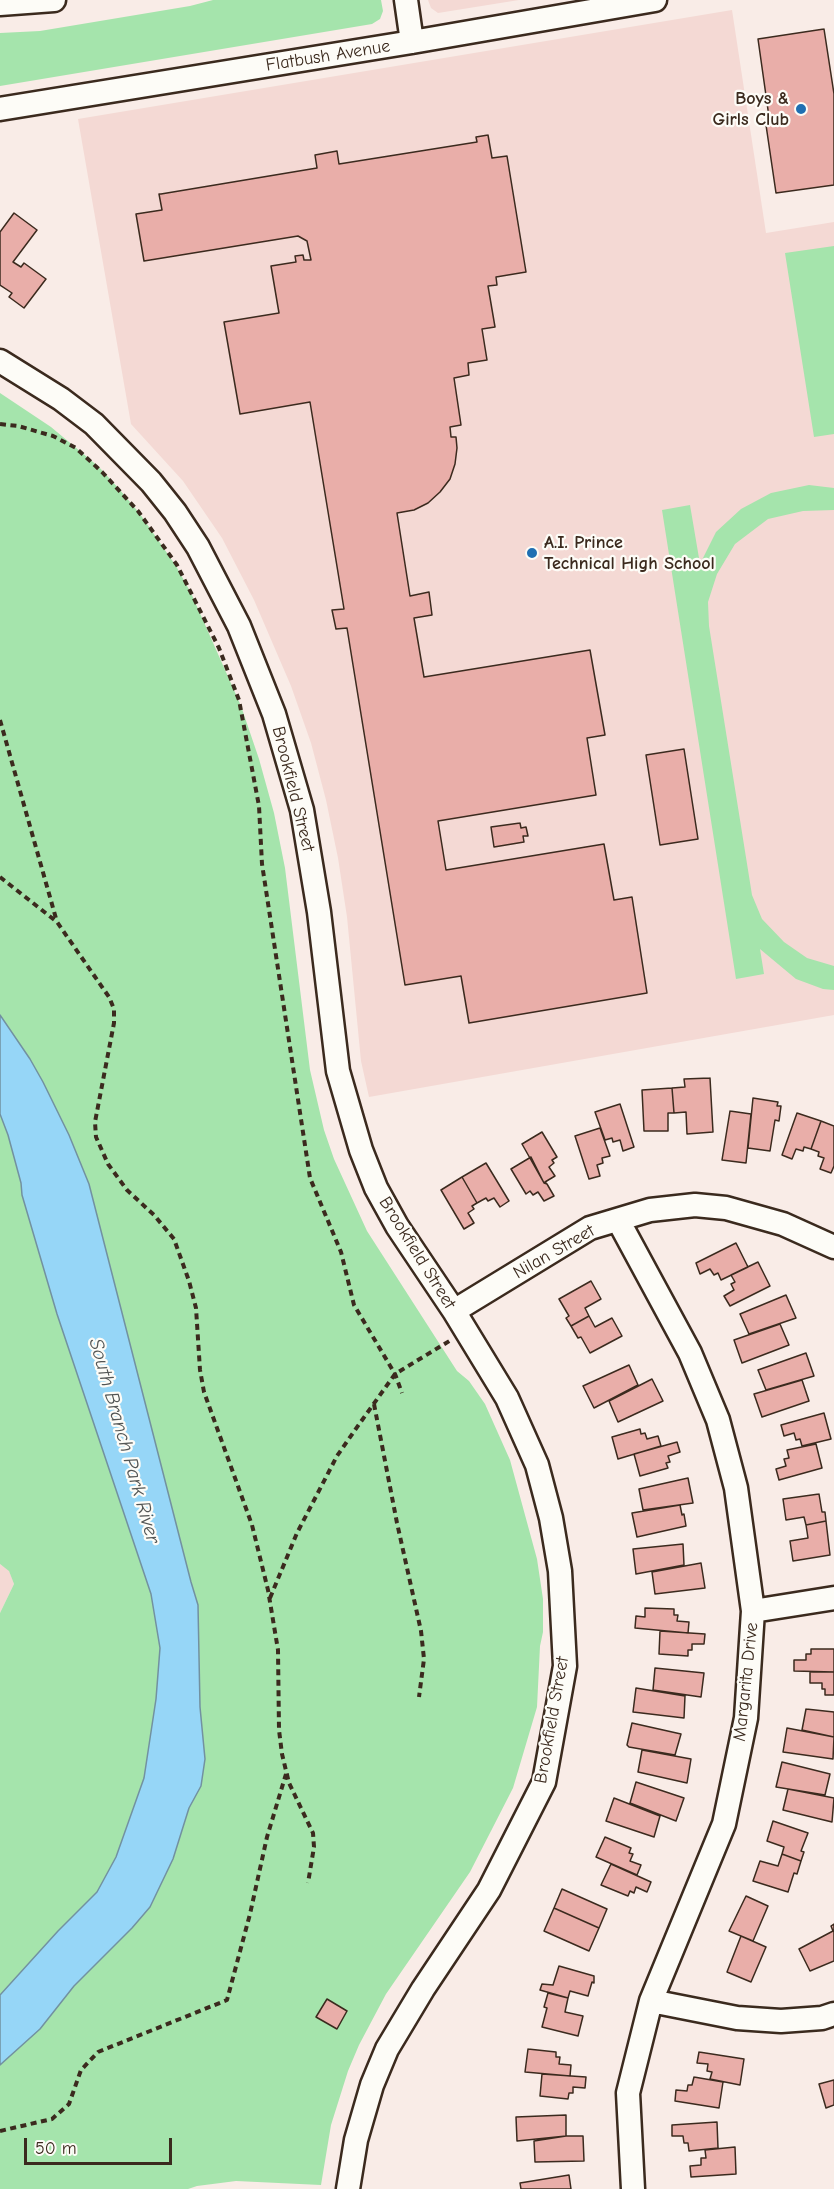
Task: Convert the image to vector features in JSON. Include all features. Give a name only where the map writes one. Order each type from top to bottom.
[{"type":"street","points":[[0,4],[54,0]]},
{"type":"street","points":[[406,0],[412,42]]},
{"type":"street","name":"Flatbush Avenue","points":[[0,110],[655,0]]},
{"type":"street","name":"Brookfield Street","points":[[0,361],[37,382],[94,424],[151,482],[175,512],[198,547],[239,626],[274,714],[302,810],[319,912],[338,1071],[348,1112],[361,1150],[376,1188],[397,1227],[454,1311],[507,1398],[537,1465],[551,1518],[560,1571],[565,1666],[544,1782],[489,1890],[423,1989],[387,2049],[372,2085],[356,2140],[348,2189]]},
{"type":"street","name":"Nilan Street","points":[[454,1311],[590,1228],[650,1210],[695,1205],[726,1208],[783,1224],[834,1246]]},
{"type":"street","name":"Margarita Drive","points":[[618,1220],[690,1353],[718,1420],[736,1488],[753,1611],[746,1718],[724,1824],[651,2001],[628,2093],[633,2189]]},
{"type":"street","points":[[753,1611],[834,1598]]},
{"type":"street","points":[[651,2001],[737,2018],[781,2021],[822,2018],[834,2014]]},
{"type":"path","points":[[0,424],[18,426],[53,436],[76,448],[102,472],[138,511],[177,565],[219,648],[239,700],[259,806],[262,864],[310,1178],[341,1252],[354,1305],[395,1374],[402,1393]]},
{"type":"path","points":[[0,720],[57,922]]},
{"type":"path","points":[[0,878],[57,922],[109,997],[114,1009],[114,1023],[94,1122],[96,1137],[108,1164],[127,1190],[162,1223],[174,1239],[182,1258],[196,1308],[200,1370],[204,1392],[252,1525],[270,1598],[278,1650],[279,1730],[286,1774],[313,1833],[314,1847],[308,1883]]},
{"type":"path","points":[[270,1598],[297,1533],[337,1456],[395,1374],[465,1331]]},
{"type":"path","points":[[374,1404],[394,1511],[421,1631],[424,1659],[419,1697]]},
{"type":"path","points":[[0,2131],[52,2119],[69,2104],[81,2070],[98,2052],[227,2000],[250,1914],[267,1837],[286,1774]]},
{"type":"shaded area","points":[[428,0],[519,0],[438,13],[431,8]]},
{"type":"shaded area","name":"A.I. Prince Technical High School","points":[[732,10],[766,233],[834,222],[834,1015],[369,1097],[361,1061],[347,917],[338,858],[311,743],[291,686],[254,600],[222,538],[183,481],[131,424],[78,119]]},
{"type":"shaded area","points":[[0,1564],[9,1570],[14,1584],[0,1613]]},
{"type":"green space","points":[[213,0],[381,0],[383,11],[380,19],[372,24],[0,86],[0,33],[40,31],[190,6]]},
{"type":"green space","points":[[834,246],[834,434],[814,437],[785,253]]},
{"type":"green space","points":[[0,393],[51,427],[99,467],[140,514],[176,566],[191,593],[241,706],[274,813],[285,868],[310,1070],[324,1130],[334,1159],[367,1231],[457,1371],[469,1381],[485,1404],[510,1460],[537,1559],[543,1599],[543,1632],[540,1646],[537,1707],[513,1788],[470,1872],[386,1994],[359,2045],[331,2125],[321,2185],[236,2181],[188,2189],[0,2189],[0,1613],[14,1584],[9,1571],[0,1564]]},
{"type":"green space","points":[[809,485],[834,488],[834,510],[803,511],[768,519],[735,544],[717,574],[708,602],[709,626],[752,895],[762,919],[784,942],[807,958],[834,966],[834,990],[823,989],[796,979],[760,949],[764,974],[736,979],[662,510],[690,505],[700,564],[716,532],[741,509],[771,493]]},
{"type":"water","name":"South Branch Park River","points":[[0,1015],[43,1082],[69,1135],[89,1184],[198,1605],[200,1707],[205,1759],[201,1786],[189,1808],[173,1859],[150,1907],[74,1986],[40,2029],[0,2065],[0,1995],[97,1892],[116,1857],[144,1778],[156,1699],[160,1648],[151,1594],[57,1314],[22,1195],[8,1135],[0,1114]]},
{"type":"building","name":"Boys & Girls Club","points":[[824,29],[834,94],[834,185],[776,193],[766,125],[770,124],[758,39]]},
{"type":"building","points":[[488,135],[492,158],[507,156],[526,272],[496,277],[497,285],[488,286],[495,327],[482,329],[487,360],[468,363],[469,375],[454,378],[461,425],[450,427],[451,437],[456,437],[457,448],[450,479],[428,503],[414,510],[397,513],[410,596],[429,592],[432,615],[414,618],[424,677],[590,650],[605,735],[587,738],[596,795],[438,821],[446,870],[604,844],[614,900],[632,897],[647,993],[469,1023],[461,976],[405,985],[347,628],[336,629],[332,610],[344,609],[310,402],[240,414],[224,322],[279,313],[271,266],[296,262],[295,256],[303,255],[304,260],[311,260],[307,241],[298,236],[144,261],[136,214],[162,210],[159,194],[317,168],[315,155],[337,151],[339,164],[477,142],[476,137]]},
{"type":"building","points":[[14,213],[37,230],[13,262],[21,267],[24,263],[46,279],[24,308],[9,297],[12,293],[0,285],[0,232]]},
{"type":"building","points":[[684,749],[698,839],[660,845],[646,755]]},
{"type":"building","points":[[520,823],[521,828],[526,827],[528,836],[523,836],[524,842],[494,847],[491,827]]},
{"type":"building","points":[[710,1078],[713,1132],[687,1134],[686,1112],[674,1113],[672,1088],[685,1087],[684,1079]]},
{"type":"building","points":[[672,1088],[674,1113],[668,1113],[668,1131],[644,1131],[642,1090]]},
{"type":"building","points":[[753,1098],[778,1102],[777,1106],[781,1106],[779,1121],[775,1120],[770,1151],[748,1148]]},
{"type":"building","points":[[620,1104],[634,1147],[623,1151],[620,1140],[613,1142],[612,1138],[605,1140],[595,1112]]},
{"type":"building","points":[[730,1111],[751,1114],[746,1163],[722,1160]]},
{"type":"building","points":[[797,1113],[821,1121],[811,1149],[804,1147],[803,1151],[796,1149],[792,1159],[782,1155]]},
{"type":"building","points":[[821,1121],[834,1126],[834,1166],[831,1173],[820,1169],[824,1158],[818,1156],[819,1152],[811,1149]]},
{"type":"building","points":[[600,1128],[610,1156],[602,1158],[603,1163],[597,1165],[600,1176],[589,1179],[575,1136]]},
{"type":"building","points":[[542,1132],[557,1157],[552,1160],[554,1163],[549,1167],[555,1176],[545,1182],[547,1184],[544,1183],[522,1144]]},
{"type":"building","points":[[531,1157],[544,1183],[554,1196],[544,1201],[538,1192],[533,1195],[530,1191],[526,1194],[511,1169]]},
{"type":"building","points":[[486,1163],[509,1201],[500,1207],[494,1198],[488,1201],[486,1198],[477,1203],[462,1177]]},
{"type":"building","points":[[462,1177],[477,1203],[468,1213],[474,1223],[464,1229],[441,1190]]},
{"type":"building","points":[[736,1243],[748,1267],[721,1280],[718,1273],[714,1275],[710,1269],[700,1274],[696,1263]]},
{"type":"building","points":[[758,1262],[770,1286],[730,1306],[724,1296],[734,1290],[731,1284],[735,1282],[731,1275]]},
{"type":"building","points":[[591,1281],[601,1299],[585,1308],[589,1316],[571,1326],[566,1318],[569,1316],[559,1299]]},
{"type":"building","points":[[786,1295],[796,1318],[749,1334],[740,1314]]},
{"type":"building","points":[[589,1316],[595,1327],[612,1318],[622,1336],[590,1353],[581,1337],[578,1338],[571,1326]]},
{"type":"building","points":[[780,1324],[789,1345],[742,1363],[734,1340]]},
{"type":"building","points":[[806,1353],[814,1376],[766,1390],[758,1370]]},
{"type":"building","points":[[629,1365],[638,1385],[594,1408],[583,1386]]},
{"type":"building","points":[[652,1379],[663,1401],[618,1422],[609,1401]]},
{"type":"building","points":[[802,1380],[809,1401],[762,1417],[754,1394]]},
{"type":"building","points":[[824,1413],[831,1439],[802,1446],[800,1439],[796,1440],[794,1433],[784,1436],[781,1425]]},
{"type":"building","points":[[640,1429],[641,1434],[645,1433],[647,1439],[658,1436],[661,1446],[618,1459],[612,1437]]},
{"type":"building","points":[[677,1442],[680,1452],[668,1456],[670,1462],[666,1463],[668,1468],[640,1476],[634,1454]]},
{"type":"building","points":[[816,1444],[822,1468],[779,1480],[776,1469],[786,1466],[784,1459],[789,1458],[787,1450]]},
{"type":"building","points":[[688,1478],[693,1503],[643,1510],[639,1489]]},
{"type":"building","points":[[819,1494],[826,1521],[806,1525],[804,1517],[786,1520],[783,1499]]},
{"type":"building","points":[[680,1505],[686,1526],[637,1537],[632,1513]]},
{"type":"building","points":[[826,1521],[830,1555],[793,1561],[790,1541],[808,1538],[806,1525]]},
{"type":"building","points":[[683,1544],[684,1565],[636,1574],[633,1549]]},
{"type":"building","points":[[701,1563],[705,1588],[655,1594],[652,1572]]},
{"type":"building","points":[[645,1608],[674,1609],[674,1615],[678,1615],[677,1621],[689,1622],[688,1633],[635,1628],[636,1616],[645,1617]]},
{"type":"building","points":[[660,1631],[705,1634],[704,1644],[692,1644],[692,1650],[688,1650],[688,1656],[659,1654]]},
{"type":"building","points":[[811,1649],[834,1649],[834,1672],[794,1671],[794,1660],[806,1660],[806,1654],[811,1654]]},
{"type":"building","points":[[655,1668],[704,1673],[701,1697],[653,1690]]},
{"type":"building","points":[[810,1672],[834,1672],[834,1695],[825,1695],[822,1683],[810,1683]]},
{"type":"building","points":[[636,1688],[685,1696],[684,1718],[633,1712]]},
{"type":"building","points":[[806,1709],[834,1712],[834,1737],[802,1730]]},
{"type":"building","points":[[632,1723],[681,1734],[675,1755],[629,1747],[627,1745]]},
{"type":"building","points":[[787,1728],[834,1737],[833,1759],[783,1752]]},
{"type":"building","points":[[642,1750],[691,1759],[687,1783],[638,1772]]},
{"type":"building","points":[[782,1762],[830,1774],[825,1795],[776,1787]]},
{"type":"building","points":[[636,1782],[684,1798],[676,1821],[630,1803]]},
{"type":"building","points":[[788,1789],[834,1798],[832,1822],[783,1810]]},
{"type":"building","points":[[614,1798],[660,1816],[654,1837],[606,1821]]},
{"type":"building","points":[[773,1821],[808,1833],[801,1851],[804,1852],[801,1861],[782,1854],[784,1847],[767,1841]]},
{"type":"building","points":[[605,1837],[631,1848],[629,1853],[633,1854],[630,1861],[641,1865],[637,1875],[596,1857]]},
{"type":"building","points":[[782,1854],[801,1861],[797,1874],[794,1873],[788,1892],[753,1881],[760,1861],[778,1866]]},
{"type":"building","points":[[611,1864],[651,1882],[647,1892],[636,1887],[634,1893],[630,1891],[628,1896],[601,1885]]},
{"type":"building","points":[[562,1889],[607,1909],[599,1928],[554,1908]]},
{"type":"building","points":[[746,1896],[768,1906],[753,1941],[729,1931]]},
{"type":"building","points":[[554,1908],[599,1928],[589,1951],[544,1931]]},
{"type":"building","points":[[834,1924],[834,1961],[810,1971],[799,1949],[833,1931],[831,1926]]},
{"type":"building","points":[[741,1936],[766,1947],[751,1982],[727,1972]]},
{"type":"building","points":[[559,1966],[594,1976],[594,1983],[592,1982],[588,1996],[570,1991],[568,1998],[540,1990],[542,1984],[553,1985]]},
{"type":"building","points":[[548,1993],[568,1998],[565,2012],[583,2016],[578,2036],[542,2027]]},
{"type":"building","points":[[327,1999],[347,2011],[337,2029],[316,2017]]},
{"type":"building","points":[[528,2049],[556,2052],[556,2057],[560,2057],[559,2064],[571,2065],[570,2076],[525,2072]]},
{"type":"building","points":[[699,2052],[744,2059],[740,2085],[710,2079],[712,2072],[707,2071],[708,2064],[697,2063]]},
{"type":"building","points":[[542,2074],[586,2077],[585,2088],[573,2087],[573,2093],[569,2093],[568,2099],[540,2096]]},
{"type":"building","points":[[694,2077],[723,2082],[719,2108],[675,2101],[676,2090],[687,2091]]},
{"type":"building","points":[[834,2080],[834,2105],[826,2108],[819,2084]]},
{"type":"building","points":[[566,2115],[566,2136],[517,2141],[516,2117]]},
{"type":"building","points":[[717,2122],[718,2148],[689,2151],[688,2143],[684,2143],[683,2136],[672,2136],[672,2125]]},
{"type":"building","points":[[583,2136],[584,2161],[535,2162],[534,2141]]},
{"type":"building","points":[[735,2147],[736,2174],[691,2177],[690,2166],[701,2165],[701,2158],[706,2158],[705,2150]]},
{"type":"building","points":[[569,2175],[571,2189],[521,2189],[520,2183]]},
{"type":"place","name":"Boys & Girls Club","points":[[801,109]]},
{"type":"place","name":"A.I. Prince Technical High School","points":[[532,553]]}]
